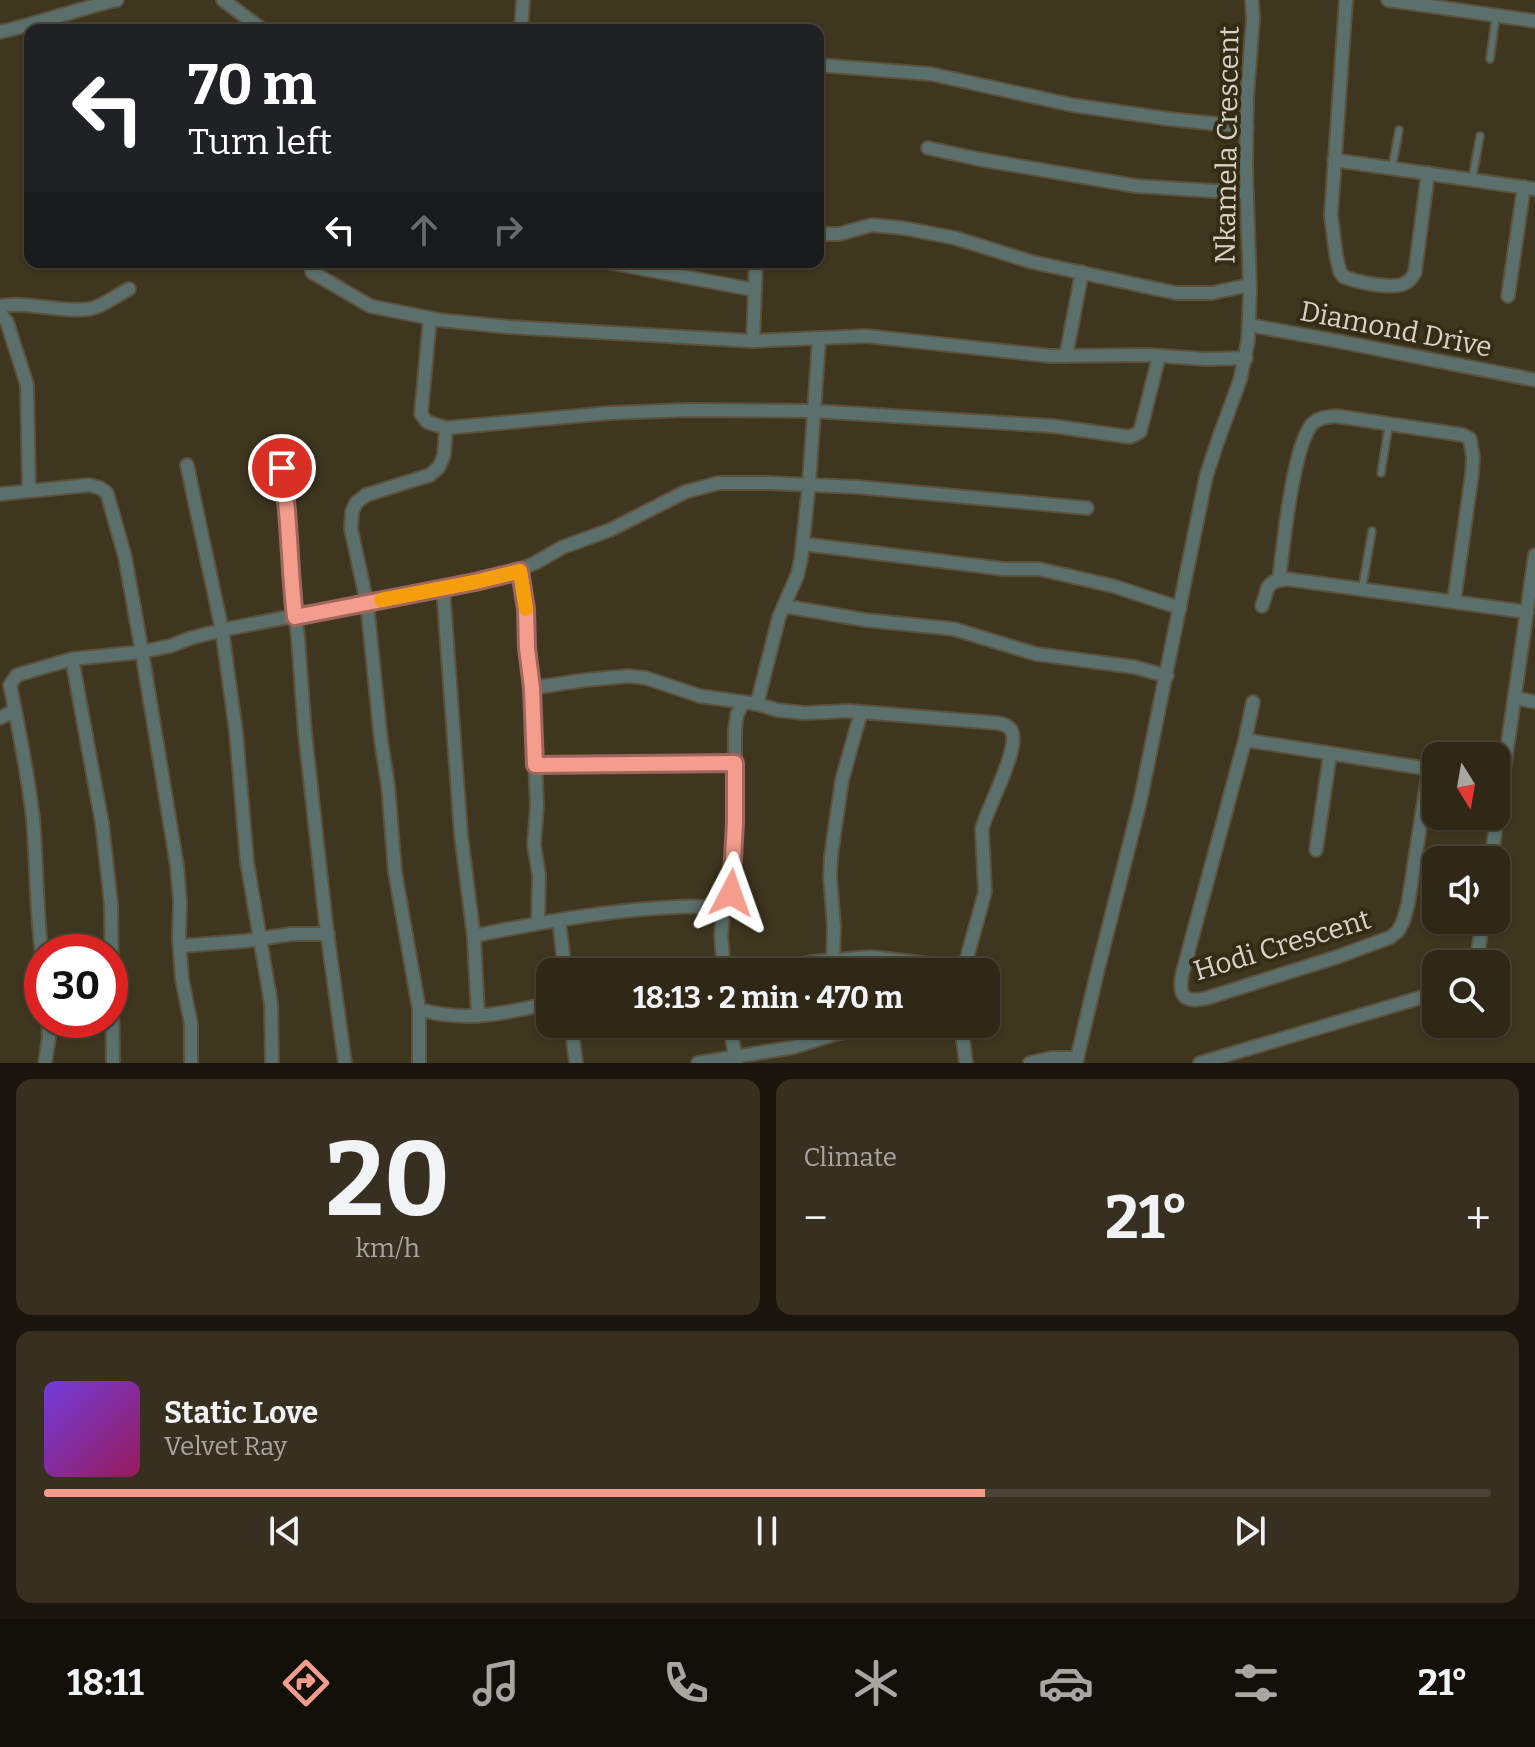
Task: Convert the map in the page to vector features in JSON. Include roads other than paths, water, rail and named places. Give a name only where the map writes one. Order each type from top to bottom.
[{"type":"street","points":[[36,24],[80,4],[117,0]]},
{"type":"street","points":[[521,24],[523,0]]},
{"type":"street","name":"Nkamela Crescent","points":[[1077,1061],[1128,854],[1206,477],[1246,358],[1249,325],[1247,97],[1252,0]]},
{"type":"street","points":[[1346,0],[1331,228],[1340,272],[1346,279],[1386,286],[1410,281],[1415,272],[1428,173]]},
{"type":"street","points":[[1388,0],[1535,21]]},
{"type":"street","points":[[230,2],[256,24]]},
{"type":"street","points":[[0,32],[24,27]]},
{"type":"street","points":[[824,65],[931,74],[1072,105],[1247,127]]},
{"type":"street","points":[[928,148],[1136,186],[1247,193]]},
{"type":"street","points":[[1334,160],[1530,188],[1508,296]]},
{"type":"street","points":[[824,234],[839,234],[872,225],[903,228],[955,238],[1032,262],[1176,293],[1212,293],[1249,288]]},
{"type":"street","points":[[639,268],[755,290]]},
{"type":"street","points":[[753,341],[756,268]]},
{"type":"street","points":[[312,272],[370,306],[430,318],[509,327],[753,341],[866,336],[1028,354],[1246,358]]},
{"type":"street","points":[[1066,356],[1082,272]]},
{"type":"street","points":[[0,306],[92,309],[129,289]]},
{"type":"street","points":[[0,313],[7,322],[27,385],[29,491]]},
{"type":"street","points":[[430,318],[421,414],[427,422],[446,428],[609,413],[813,411],[1053,426],[1130,437],[1140,432],[1159,356]]},
{"type":"street","name":"Diamond Drive","points":[[1249,325],[1535,380]]},
{"type":"street","points":[[723,958],[721,935],[733,883],[737,715],[750,703],[779,617],[797,576],[809,484],[819,339]]},
{"type":"street","points":[[1279,580],[1302,443],[1315,421],[1336,416],[1463,435],[1470,439],[1472,474],[1454,601]]},
{"type":"street","points":[[419,1063],[419,1009],[395,872],[367,603],[351,529],[352,512],[356,503],[366,495],[430,475],[439,467],[444,455],[446,428]]},
{"type":"street","points":[[187,465],[222,630],[236,732],[247,862],[271,1003],[272,1063]]},
{"type":"street","points":[[282,468],[288,503],[290,573],[305,733],[345,1063]]},
{"type":"street","points":[[40,934],[33,815],[10,685],[17,675],[72,659],[142,652],[222,630],[520,571],[563,547],[610,530],[695,488],[718,483],[809,484],[1087,508]]},
{"type":"street","points":[[0,494],[89,485],[107,493],[125,557],[179,883],[182,979],[191,1024],[191,1063]]},
{"type":"street","points":[[803,544],[1004,569],[1039,569],[1113,586],[1180,608]]},
{"type":"street","points":[[1506,742],[1534,563]]},
{"type":"street","points":[[520,571],[532,688],[538,922]]},
{"type":"street","points":[[1262,606],[1268,587],[1273,582],[1287,579],[1527,612]]},
{"type":"street","points":[[443,588],[461,835],[474,936],[478,1016]]},
{"type":"street","points":[[784,606],[865,620],[954,629],[1036,654],[1134,667],[1167,676]]},
{"type":"street","points":[[72,659],[102,823],[111,904],[113,1063]]},
{"type":"street","points":[[532,688],[628,676],[646,678],[700,696],[777,710],[804,713],[836,710],[1006,725],[1012,731],[1013,741],[1002,781],[982,829],[985,892],[967,958]]},
{"type":"street","points":[[1515,698],[1535,702]]},
{"type":"street","name":"Hodi Crescent","points":[[1253,702],[1182,975],[1185,998],[1192,1001],[1207,998],[1337,957],[1381,941],[1398,931],[1408,904],[1422,826]]},
{"type":"street","points":[[0,718],[15,710]]},
{"type":"street","points":[[833,958],[830,876],[833,841],[842,780],[861,712]]},
{"type":"street","name":"Hodi Crescent","points":[[1245,740],[1422,769]]},
{"type":"street","points":[[1316,850],[1330,755]]},
{"type":"street","points":[[535,765],[735,763]]},
{"type":"street","points":[[474,936],[538,922],[674,907],[726,907]]},
{"type":"street","points":[[559,920],[563,958]]},
{"type":"street","points":[[180,946],[292,934],[328,934]]},
{"type":"street","points":[[852,958],[878,958]]},
{"type":"street","points":[[1200,1063],[1422,997]]},
{"type":"street","points":[[419,1009],[435,1015],[478,1016],[536,1006]]},
{"type":"street","points":[[45,1063],[49,1038]]},
{"type":"street","points":[[573,1038],[576,1063]]},
{"type":"street","points":[[732,1038],[735,1060]]},
{"type":"street","points":[[698,1063],[735,1060],[822,1038]]},
{"type":"street","points":[[963,1038],[966,1063]]},
{"type":"street","points":[[1030,1063],[1051,1058],[1077,1061]]},
{"type":"lane","points":[[1490,59],[1496,15]]},
{"type":"lane","points":[[1392,168],[1399,130]]},
{"type":"lane","points":[[1472,180],[1480,136]]},
{"type":"lane","points":[[1381,473],[1389,424]]},
{"type":"lane","points":[[1362,589],[1372,531]]}]
